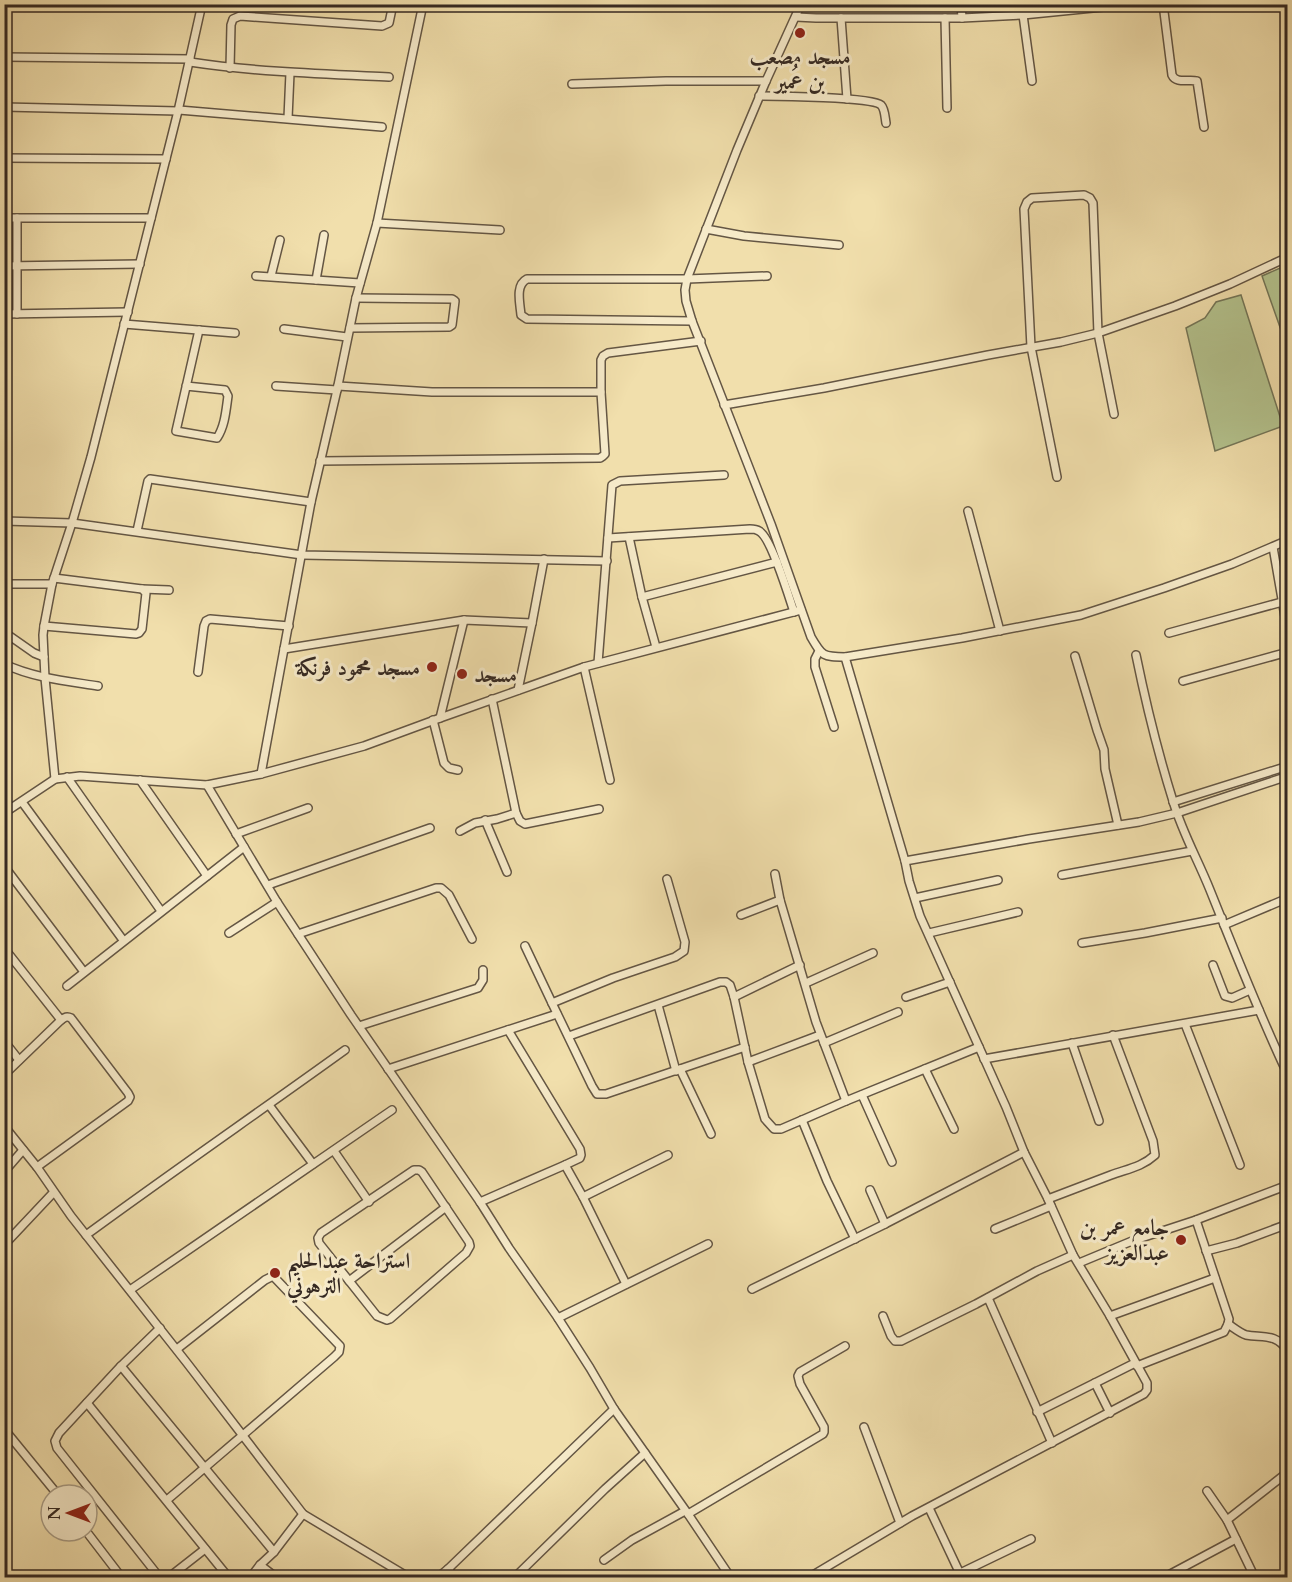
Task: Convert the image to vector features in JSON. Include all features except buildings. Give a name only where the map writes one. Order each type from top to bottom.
[{"type":"street","points":[[55,779],[45,678],[44,626],[53,581],[91,457],[128,312],[202,4]]},
{"type":"street","points":[[231,68],[231,25],[233,19],[240,16],[381,26],[389,24],[393,4]]},
{"type":"street","points":[[261,774],[311,502],[338,388],[356,298],[377,223],[423,4]]},
{"type":"street","points":[[695,4],[801,6],[759,96],[684,290],[692,321],[771,524],[797,611]]},
{"type":"street","points":[[961,4],[962,18]]},
{"type":"street","points":[[1036,4],[1036,14]]},
{"type":"street","points":[[796,17],[962,18],[1036,14],[1133,4]]},
{"type":"street","points":[[1163,4],[1173,79],[1197,81],[1204,127]]},
{"type":"street","points":[[1023,15],[1032,81]]},
{"type":"street","points":[[841,18],[847,99]]},
{"type":"street","points":[[945,18],[946,108]]},
{"type":"street","points":[[4,57],[190,60],[231,68],[389,77]]},
{"type":"street","points":[[288,118],[290,73]]},
{"type":"street","points":[[572,84],[766,81]]},
{"type":"street","points":[[759,96],[847,99],[878,103],[883,108],[886,123]]},
{"type":"street","points":[[4,107],[178,110],[382,127]]},
{"type":"street","points":[[4,158],[166,159]]},
{"type":"street","points":[[1057,477],[1031,347],[1024,208],[1032,198],[1084,195],[1093,203],[1098,333],[1114,414]]},
{"type":"street","points":[[4,218],[151,218]]},
{"type":"street","points":[[16,314],[17,218]]},
{"type":"street","points":[[377,223],[500,230]]},
{"type":"street","points":[[706,229],[744,236],[839,245]]},
{"type":"street","points":[[316,280],[324,235]]},
{"type":"street","points":[[271,276],[279,240]]},
{"type":"street","points":[[724,405],[824,388],[1098,333],[1230,284],[1287,257]]},
{"type":"street","points":[[4,266],[140,264]]},
{"type":"street","points":[[256,276],[360,283]]},
{"type":"street","points":[[692,321],[527,319],[521,315],[519,287],[522,281],[527,279],[687,279],[767,276]]},
{"type":"street","points":[[350,328],[449,327],[452,325],[454,299],[356,298]]},
{"type":"street","points":[[4,314],[128,312]]},
{"type":"street","points":[[124,324],[235,333]]},
{"type":"street","points":[[284,329],[347,337]]},
{"type":"street","points":[[186,386],[225,390],[227,393],[224,421],[217,438],[176,431],[186,386],[199,330]]},
{"type":"street","points":[[320,461],[600,458],[605,454],[601,392],[603,356],[608,353],[701,341]]},
{"type":"street","points":[[276,386],[432,392],[601,392]]},
{"type":"street","points":[[598,663],[611,487],[620,481],[724,475]]},
{"type":"street","points":[[137,531],[150,479],[311,502]]},
{"type":"street","points":[[968,511],[1000,631]]},
{"type":"street","points":[[4,521],[72,523],[302,555],[607,561]]},
{"type":"street","points":[[608,538],[750,529],[759,531],[777,562],[797,611],[811,637],[819,651],[829,657],[845,657],[1081,615],[1164,588],[1287,540]]},
{"type":"street","points":[[629,537],[656,647]]},
{"type":"street","points":[[1273,547],[1287,634]]},
{"type":"street","points":[[518,690],[543,559]]},
{"type":"street","points":[[642,597],[777,562]]},
{"type":"street","points":[[4,584],[53,581],[169,590]]},
{"type":"street","points":[[44,626],[139,633],[142,629],[146,593],[142,589]]},
{"type":"street","points":[[1169,633],[1282,602]]},
{"type":"street","points":[[4,813],[55,779],[67,777],[207,785],[261,774],[364,746],[584,667],[797,611]]},
{"type":"street","points":[[198,672],[206,621],[210,619],[289,626]]},
{"type":"street","points":[[284,649],[464,620],[532,623]]},
{"type":"street","points":[[458,770],[449,768],[444,763],[436,719],[464,620]]},
{"type":"street","points":[[4,632],[34,653],[44,657]]},
{"type":"street","points":[[819,651],[814,659],[815,667],[834,727]]},
{"type":"street","points":[[1183,681],[1287,652]]},
{"type":"street","points":[[1136,655],[1146,704],[1173,802],[1287,1075]]},
{"type":"street","points":[[1075,656],[1104,750],[1105,769],[1118,825]]},
{"type":"street","points":[[808,1578],[900,1523],[1110,1413],[1144,1394],[1147,1390],[1147,1383],[1073,1255],[1024,1152],[920,916],[845,657]]},
{"type":"street","points":[[4,664],[45,678],[98,686]]},
{"type":"street","points":[[584,667],[610,780]]},
{"type":"street","points":[[492,699],[516,813],[520,821],[525,824],[599,809]]},
{"type":"street","points":[[1173,802],[1287,766]]},
{"type":"street","points":[[67,777],[161,911]]},
{"type":"street","points":[[905,861],[1019,840],[1138,822],[1177,813],[1287,777]]},
{"type":"street","points":[[140,780],[207,876]]},
{"type":"street","points":[[207,785],[298,934],[558,1318],[614,1409],[731,1578]]},
{"type":"street","points":[[22,802],[123,940]]},
{"type":"street","points":[[236,834],[308,808]]},
{"type":"street","points":[[460,831],[475,823],[516,813]]},
{"type":"street","points":[[485,820],[507,872]]},
{"type":"street","points":[[268,885],[430,828]]},
{"type":"street","points":[[67,986],[244,847]]},
{"type":"street","points":[[1062,875],[1192,850]]},
{"type":"street","points":[[4,866],[84,972]]},
{"type":"street","points":[[775,874],[780,900],[820,1035],[846,1101]]},
{"type":"street","points":[[552,1003],[613,978],[675,957],[684,951],[685,942],[667,879]]},
{"type":"street","points":[[915,898],[998,880]]},
{"type":"street","points":[[298,934],[441,888],[449,895],[472,939]]},
{"type":"street","points":[[1082,943],[1223,922],[1287,898]]},
{"type":"street","points":[[741,915],[780,900]]},
{"type":"street","points":[[229,933],[277,902]]},
{"type":"street","points":[[929,933],[1018,912]]},
{"type":"street","points":[[525,946],[597,1094],[606,1094],[745,1047]]},
{"type":"street","points":[[4,948],[61,1020]]},
{"type":"street","points":[[806,982],[873,953]]},
{"type":"street","points":[[734,997],[800,965]]},
{"type":"street","points":[[1213,965],[1225,996],[1232,998],[1250,990]]},
{"type":"street","points":[[359,1026],[478,988],[483,980],[483,970]]},
{"type":"street","points":[[569,1036],[720,982],[726,982],[730,985],[734,997],[748,1062],[765,1119],[774,1130],[781,1130],[979,1047]]},
{"type":"street","points":[[906,997],[950,982]]},
{"type":"street","points":[[658,1005],[678,1070],[711,1134]]},
{"type":"street","points":[[984,1059],[1259,1010]]},
{"type":"street","points":[[824,1043],[898,1012]]},
{"type":"street","points":[[388,1069],[557,1014]]},
{"type":"street","points":[[4,1075],[64,1017],[71,1018],[128,1093],[128,1101],[37,1167]]},
{"type":"street","points":[[1185,1024],[1240,1165]]},
{"type":"street","points":[[480,1202],[565,1165],[580,1158],[581,1155],[580,1149],[508,1030]]},
{"type":"street","points":[[748,1062],[820,1035]]},
{"type":"street","points":[[995,1229],[1117,1173],[1148,1162],[1155,1155],[1153,1141],[1113,1035]]},
{"type":"street","points":[[4,1041],[19,1060]]},
{"type":"street","points":[[1072,1043],[1099,1121]]},
{"type":"street","points":[[86,1235],[345,1050]]},
{"type":"street","points":[[925,1069],[954,1129]]},
{"type":"street","points":[[862,1095],[892,1162]]},
{"type":"street","points":[[269,1105],[313,1164]]},
{"type":"street","points":[[130,1290],[393,1110]]},
{"type":"street","points":[[802,1120],[827,1181],[855,1239]]},
{"type":"street","points":[[4,1126],[37,1167],[53,1193],[177,1349],[303,1514],[369,1552],[395,1574],[410,1578]]},
{"type":"street","points":[[4,1172],[23,1150]]},
{"type":"street","points":[[334,1150],[369,1202]]},
{"type":"street","points":[[752,1289],[1024,1152]]},
{"type":"street","points":[[583,1197],[668,1155]]},
{"type":"street","points":[[565,1165],[626,1284]]},
{"type":"street","points":[[414,1170],[422,1172],[446,1207],[469,1242],[469,1251],[387,1320],[377,1316],[319,1243],[318,1238],[321,1233],[414,1170]]},
{"type":"street","points":[[1079,1263],[1132,1241],[1196,1220],[1287,1185]]},
{"type":"street","points":[[870,1190],[885,1224]]},
{"type":"street","points":[[4,1245],[53,1193]]},
{"type":"street","points":[[349,1281],[446,1207]]},
{"type":"street","points":[[1037,1412],[1136,1364],[1224,1332],[1229,1319],[1196,1220]]},
{"type":"street","points":[[1206,1251],[1237,1243],[1287,1224]]},
{"type":"street","points":[[558,1318],[708,1244]]},
{"type":"street","points":[[883,1316],[891,1336],[896,1341],[901,1341],[1073,1255]]},
{"type":"street","points":[[167,1500],[334,1357],[339,1352],[340,1346],[273,1276],[177,1349]]},
{"type":"street","points":[[1110,1316],[1215,1278]]},
{"type":"street","points":[[988,1298],[1052,1443]]},
{"type":"street","points":[[1228,1324],[1246,1335],[1268,1336],[1284,1346],[1287,1351]]},
{"type":"street","points":[[159,1328],[56,1437],[55,1445],[160,1578]]},
{"type":"street","points":[[604,1560],[632,1540],[823,1434],[824,1427],[800,1384],[798,1376],[800,1372],[844,1346]]},
{"type":"street","points":[[121,1366],[274,1552]]},
{"type":"street","points":[[1095,1383],[1110,1413]]},
{"type":"street","points":[[87,1403],[229,1578]]},
{"type":"street","points":[[437,1578],[614,1409]]},
{"type":"street","points":[[864,1427],[900,1523]]},
{"type":"street","points":[[4,1429],[48,1483]]},
{"type":"street","points":[[514,1578],[645,1453]]},
{"type":"street","points":[[1227,1520],[1287,1472]]},
{"type":"street","points":[[1207,1491],[1227,1520],[1255,1578]]},
{"type":"street","points":[[929,1508],[961,1575]]},
{"type":"street","points":[[250,1578],[274,1552],[303,1514]]},
{"type":"street","points":[[950,1578],[961,1575],[1031,1539]]},
{"type":"street","points":[[1163,1578],[1236,1539]]},
{"type":"street","points":[[95,1543],[122,1578]]},
{"type":"street","points":[[168,1578],[205,1549]]},
{"type":"street","points":[[260,1565],[277,1578]]},
{"type":"street","points":[[448,1569],[455,1578]]},
{"type":"green space","points":[[1287,265],[1287,328],[1281,330],[1262,276]]},
{"type":"green space","points":[[1241,295],[1283,426],[1215,451],[1186,328],[1205,318],[1216,302]]},
{"type":"place","name":"مسجد مصعب بن عُمير","points":[[800,33]]},
{"type":"place","name":"مسجد محمود فرنكة","points":[[432,667]]},
{"type":"place","name":"مسجد","points":[[462,674]]},
{"type":"place","name":"جامع عمر بن عبدالعزيز","points":[[1181,1240]]},
{"type":"place","name":"استراحة عبدالحليم الترهوني","points":[[275,1273]]}]
